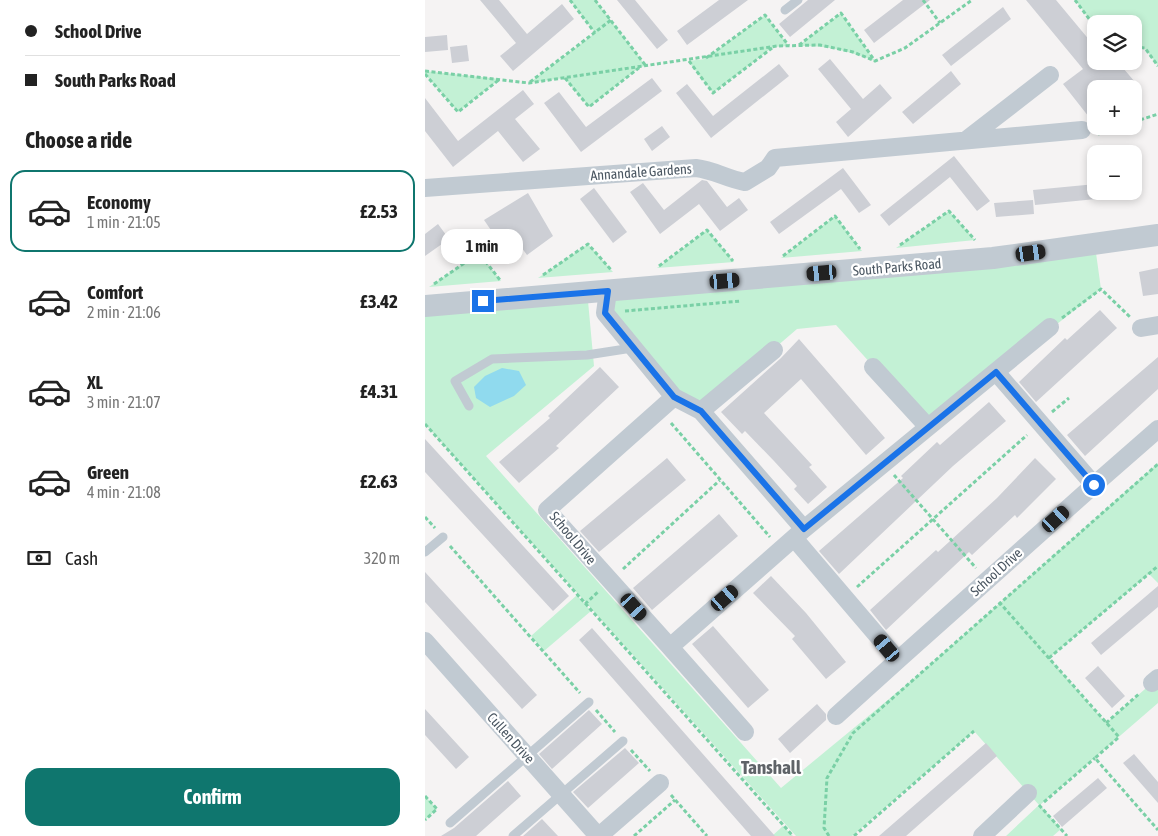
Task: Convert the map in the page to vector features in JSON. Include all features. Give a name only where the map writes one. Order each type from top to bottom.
[{"type":"street","points":[[965,140],[1050,75]]},
{"type":"street","name":"Annandale Gardens","points":[[425,188],[696,168],[711,170],[725,179],[745,182],[768,168],[775,158],[1082,130]]},
{"type":"street","name":"South Parks Road","points":[[427,297],[610,281],[993,258],[1158,235]]},
{"type":"street","points":[[610,281],[605,313],[674,397],[701,411],[793,539],[897,660]]},
{"type":"street","points":[[670,646],[793,539],[1050,327]]},
{"type":"street","points":[[701,411],[774,350]]},
{"type":"street","points":[[873,367],[928,427]]},
{"type":"street","points":[[996,372],[1094,485]]},
{"type":"street","name":"School Drive","points":[[674,397],[547,510],[745,732]]},
{"type":"street","name":"School Drive","points":[[836,716],[1158,428]]},
{"type":"street","name":"Cullen Drive","points":[[425,641],[599,836],[660,783]]},
{"type":"street","points":[[982,836],[1034,800]]},
{"type":"lane","points":[[785,10],[798,0]]},
{"type":"lane","points":[[469,406],[455,381],[492,359],[587,355],[632,348]]},
{"type":"lane","points":[[425,552],[443,537]]},
{"type":"lane","points":[[450,824],[589,702]]},
{"type":"lane","points":[[513,836],[560,793],[623,741]]},
{"type":"path","points":[[569,0],[595,33]]},
{"type":"path","points":[[595,0],[647,66]]},
{"type":"path","points":[[923,0],[940,23]]},
{"type":"path","points":[[425,73],[529,83],[773,47],[821,45],[853,52],[875,61],[905,48],[972,0]]},
{"type":"path","points":[[1075,0],[1087,16]]},
{"type":"path","points":[[799,46],[841,13],[875,61]]},
{"type":"path","points":[[705,58],[765,15],[789,46]]},
{"type":"path","points":[[529,83],[611,20]]},
{"type":"path","points":[[688,61],[713,92],[773,47]]},
{"type":"path","points":[[1142,48],[1145,48],[1158,66]]},
{"type":"path","points":[[564,78],[589,106],[640,67]]},
{"type":"path","points":[[425,73],[458,112],[500,80]]},
{"type":"path","points":[[1142,119],[1158,114]]},
{"type":"path","points":[[1082,130],[1087,131]]},
{"type":"path","points":[[896,248],[949,211],[975,240]]},
{"type":"path","points":[[781,258],[835,216],[862,251]]},
{"type":"path","points":[[657,268],[707,230],[734,262]]},
{"type":"path","points":[[538,278],[588,244],[610,281]]},
{"type":"path","points":[[427,297],[479,254],[501,281]]},
{"type":"path","points":[[1050,327],[1101,289],[1149,326]]},
{"type":"path","points":[[659,410],[720,480],[793,539]]},
{"type":"path","points":[[845,598],[1040,422]]},
{"type":"path","points":[[425,424],[793,836]]},
{"type":"path","points":[[884,464],[987,580]]},
{"type":"path","points":[[829,836],[824,828],[827,778],[853,733],[999,602],[1158,464]]},
{"type":"path","points":[[611,581],[720,480]]},
{"type":"path","points":[[425,517],[707,836]]},
{"type":"path","points":[[1049,658],[1158,566]]},
{"type":"path","points":[[999,602],[1119,737],[1095,758],[1034,800],[1067,836]]},
{"type":"path","points":[[1106,723],[1155,680]]},
{"type":"path","points":[[854,836],[974,730]]},
{"type":"path","points":[[1095,758],[1158,830]]},
{"type":"path","points":[[425,796],[437,809],[425,820]]},
{"type":"path","points":[[634,836],[675,800]]},
{"type":"green space","points":[[570,0],[595,0],[646,66],[640,67],[589,107],[564,78],[529,83],[595,33]]},
{"type":"green space","points":[[1075,0],[1158,0],[1158,66],[1145,49],[1142,48],[1142,15],[1087,16]]},
{"type":"green space","points":[[841,13],[875,61],[837,49],[798,46]]},
{"type":"green space","points":[[765,15],[789,46],[773,47],[713,93],[688,61],[705,59]]},
{"type":"green space","points":[[425,71],[500,79],[458,112],[425,74]]},
{"type":"green space","points":[[949,211],[975,240],[896,248]]},
{"type":"green space","points":[[835,216],[862,251],[781,258]]},
{"type":"green space","points":[[707,230],[734,262],[657,268]]},
{"type":"green space","points":[[588,244],[613,272],[538,278]]},
{"type":"green space","points":[[479,253],[501,281],[429,287]]},
{"type":"green space","points":[[1096,253],[1101,289],[928,427],[836,325],[797,329],[701,411],[632,348],[607,299]]},
{"type":"green space","points":[[588,301],[594,366],[486,456],[781,788],[923,671],[1158,463],[1158,583],[1149,574],[1049,658],[1106,723],[1152,683],[1158,690],[1158,703],[1040,805],[1061,829],[1053,836],[1006,836],[1039,805],[974,731],[852,836],[796,836],[425,424],[425,316]]},
{"type":"green space","points":[[577,595],[591,611],[544,651],[531,636]]},
{"type":"green space","points":[[425,796],[437,809],[425,820]]},
{"type":"green space","points":[[783,826],[793,836],[772,836]]},
{"type":"water","points":[[502,368],[519,371],[526,385],[514,396],[490,407],[476,398],[474,387],[485,376]]},
{"type":"building","points":[[480,0],[499,0],[527,34],[562,4],[574,19],[513,71],[500,56],[516,43]]},
{"type":"building","points":[[617,0],[635,0],[668,40],[657,49]]},
{"type":"building","points":[[719,0],[748,0],[687,45],[677,31]]},
{"type":"building","points":[[808,0],[835,0],[790,37],[779,24]]},
{"type":"building","points":[[903,0],[930,0],[874,43],[864,30]]},
{"type":"building","points":[[1026,0],[1056,0],[1087,37],[1087,70],[1125,70],[1133,80],[1087,80],[1087,115],[1063,84],[1083,69]]},
{"type":"building","points":[[1003,7],[1011,19],[951,66],[942,55]]},
{"type":"building","points":[[447,35],[448,50],[425,52],[425,37]]},
{"type":"building","points":[[467,45],[469,61],[452,63],[450,47]]},
{"type":"building","points":[[830,59],[863,99],[880,84],[892,98],[848,137],[836,122],[851,109],[818,69]]},
{"type":"building","points":[[779,64],[789,76],[711,138],[676,93],[687,84],[713,116]]},
{"type":"building","points":[[951,71],[961,84],[913,124],[902,112]]},
{"type":"building","points":[[652,78],[662,91],[581,152],[544,103],[559,92],[586,127]]},
{"type":"building","points":[[523,90],[534,104],[515,119],[540,149],[523,162],[498,131],[453,167],[425,131],[425,98],[458,141]]},
{"type":"building","points":[[662,126],[670,137],[652,151],[644,139]]},
{"type":"building","points":[[954,156],[990,201],[977,211],[950,177],[889,226],[880,215]]},
{"type":"building","points":[[843,168],[871,205],[859,213],[841,189],[779,234],[770,222]]},
{"type":"building","points":[[702,180],[707,181],[727,207],[739,198],[748,210],[720,231],[699,204],[660,234],[630,192],[643,183],[664,210]]},
{"type":"building","points":[[1087,185],[1087,200],[1035,205],[1033,190]]},
{"type":"building","points":[[594,188],[627,232],[613,243],[580,199]]},
{"type":"building","points":[[528,193],[553,236],[527,255],[516,240],[506,252],[484,220]]},
{"type":"building","points":[[1033,200],[1034,214],[996,217],[994,203]]},
{"type":"building","points":[[438,224],[449,239],[425,256],[425,234]]},
{"type":"building","points":[[1158,268],[1158,294],[1143,296],[1139,272]]},
{"type":"building","points":[[1100,310],[1117,328],[1036,402],[1019,382],[1065,338],[1067,340]]},
{"type":"building","points":[[799,339],[885,438],[866,455],[801,379],[764,413],[812,465],[809,467],[827,487],[808,504],[794,489],[797,486],[774,461],[745,431],[742,434],[721,412],[781,358]]},
{"type":"building","points":[[1158,357],[1158,389],[1085,456],[1067,435]]},
{"type":"building","points":[[600,367],[619,387],[556,446],[559,448],[519,483],[499,462],[550,418],[548,416]]},
{"type":"building","points":[[989,402],[1006,421],[953,466],[839,574],[819,551],[903,478],[901,476],[937,442],[940,445]]},
{"type":"building","points":[[425,439],[569,596],[553,611],[425,472]]},
{"type":"building","points":[[667,458],[686,480],[599,552],[580,531]]},
{"type":"building","points":[[1035,458],[1056,479],[1017,518],[1015,515],[972,555],[969,552],[886,630],[870,610],[997,498]]},
{"type":"building","points":[[719,514],[738,536],[652,610],[633,588]]},
{"type":"building","points":[[425,572],[537,695],[522,709],[425,602]]},
{"type":"building","points":[[771,576],[806,613],[846,662],[826,679],[792,639],[795,636],[753,593]]},
{"type":"building","points":[[1158,586],[1158,607],[1101,655],[1091,643]]},
{"type":"building","points":[[713,626],[769,690],[748,708],[692,644]]},
{"type":"building","points":[[592,628],[775,836],[751,836],[579,640]]},
{"type":"building","points":[[1098,666],[1125,696],[1112,708],[1085,678]]},
{"type":"building","points":[[817,704],[826,714],[826,720],[790,753],[778,739]]},
{"type":"building","points":[[425,709],[469,757],[456,769],[425,735]]},
{"type":"building","points":[[589,710],[602,724],[552,769],[539,754]]},
{"type":"building","points":[[986,743],[997,756],[906,836],[879,836]]},
{"type":"building","points":[[625,748],[639,763],[588,808],[573,792]]},
{"type":"building","points":[[1134,754],[1158,782],[1158,803],[1123,763]]},
{"type":"building","points":[[1098,778],[1107,788],[1062,827],[1053,816]]},
{"type":"building","points":[[508,781],[521,796],[476,836],[441,836],[454,828]]},
{"type":"building","points":[[542,819],[558,836],[523,836]]},
{"type":"district","name":"Tanshall","points":[[771,767]]},
{"type":"route","points":[[483,301],[608,291],[605,313],[632,348],[674,397],[701,411],[804,529],[996,372],[1094,485]]}]
